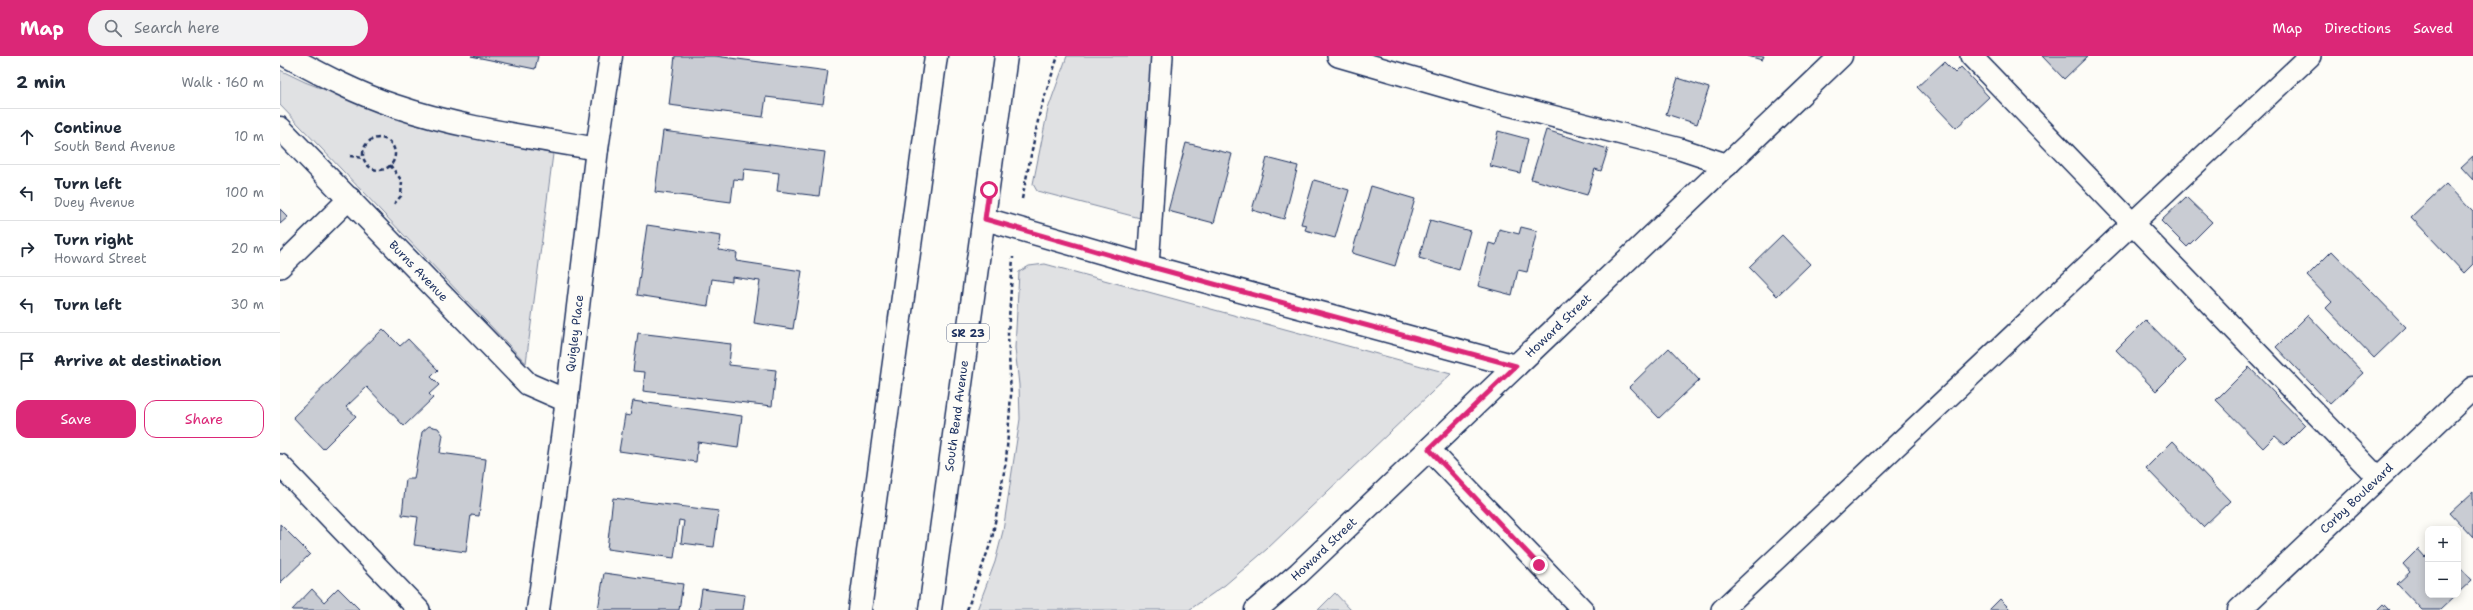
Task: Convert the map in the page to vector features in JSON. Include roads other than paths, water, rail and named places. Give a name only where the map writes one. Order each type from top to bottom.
[{"type":"street","points":[[287,56],[327,77],[394,106],[462,125],[597,149]]},
{"type":"street","name":"Quigley Place","points":[[538,610],[567,401],[597,149],[611,56]]},
{"type":"street","points":[[860,610],[936,56]]},
{"type":"street","name":"South Bend Avenue","points":[[930,610],[985,219],[1006,56]]},
{"type":"street","name":"Howard Street","points":[[1256,610],[1299,573],[1841,56]]},
{"type":"street","name":"Burns Avenue","points":[[280,128],[350,198],[528,384],[567,401]]},
{"type":"street","points":[[985,219],[1148,266],[1516,366]]},
{"type":"street","name":"Corby Boulevard","points":[[2239,610],[2473,388]]},
{"type":"lane","points":[[1148,266],[1162,56]]},
{"type":"lane","points":[[1338,56],[1497,102],[1680,149],[1728,165]]},
{"type":"lane","points":[[1971,56],[2378,478]]},
{"type":"lane","points":[[1722,610],[2310,56]]},
{"type":"lane","points":[[280,267],[350,198]]},
{"type":"lane","points":[[1429,449],[1582,610]]},
{"type":"lane","points":[[280,465],[420,610]]}]
